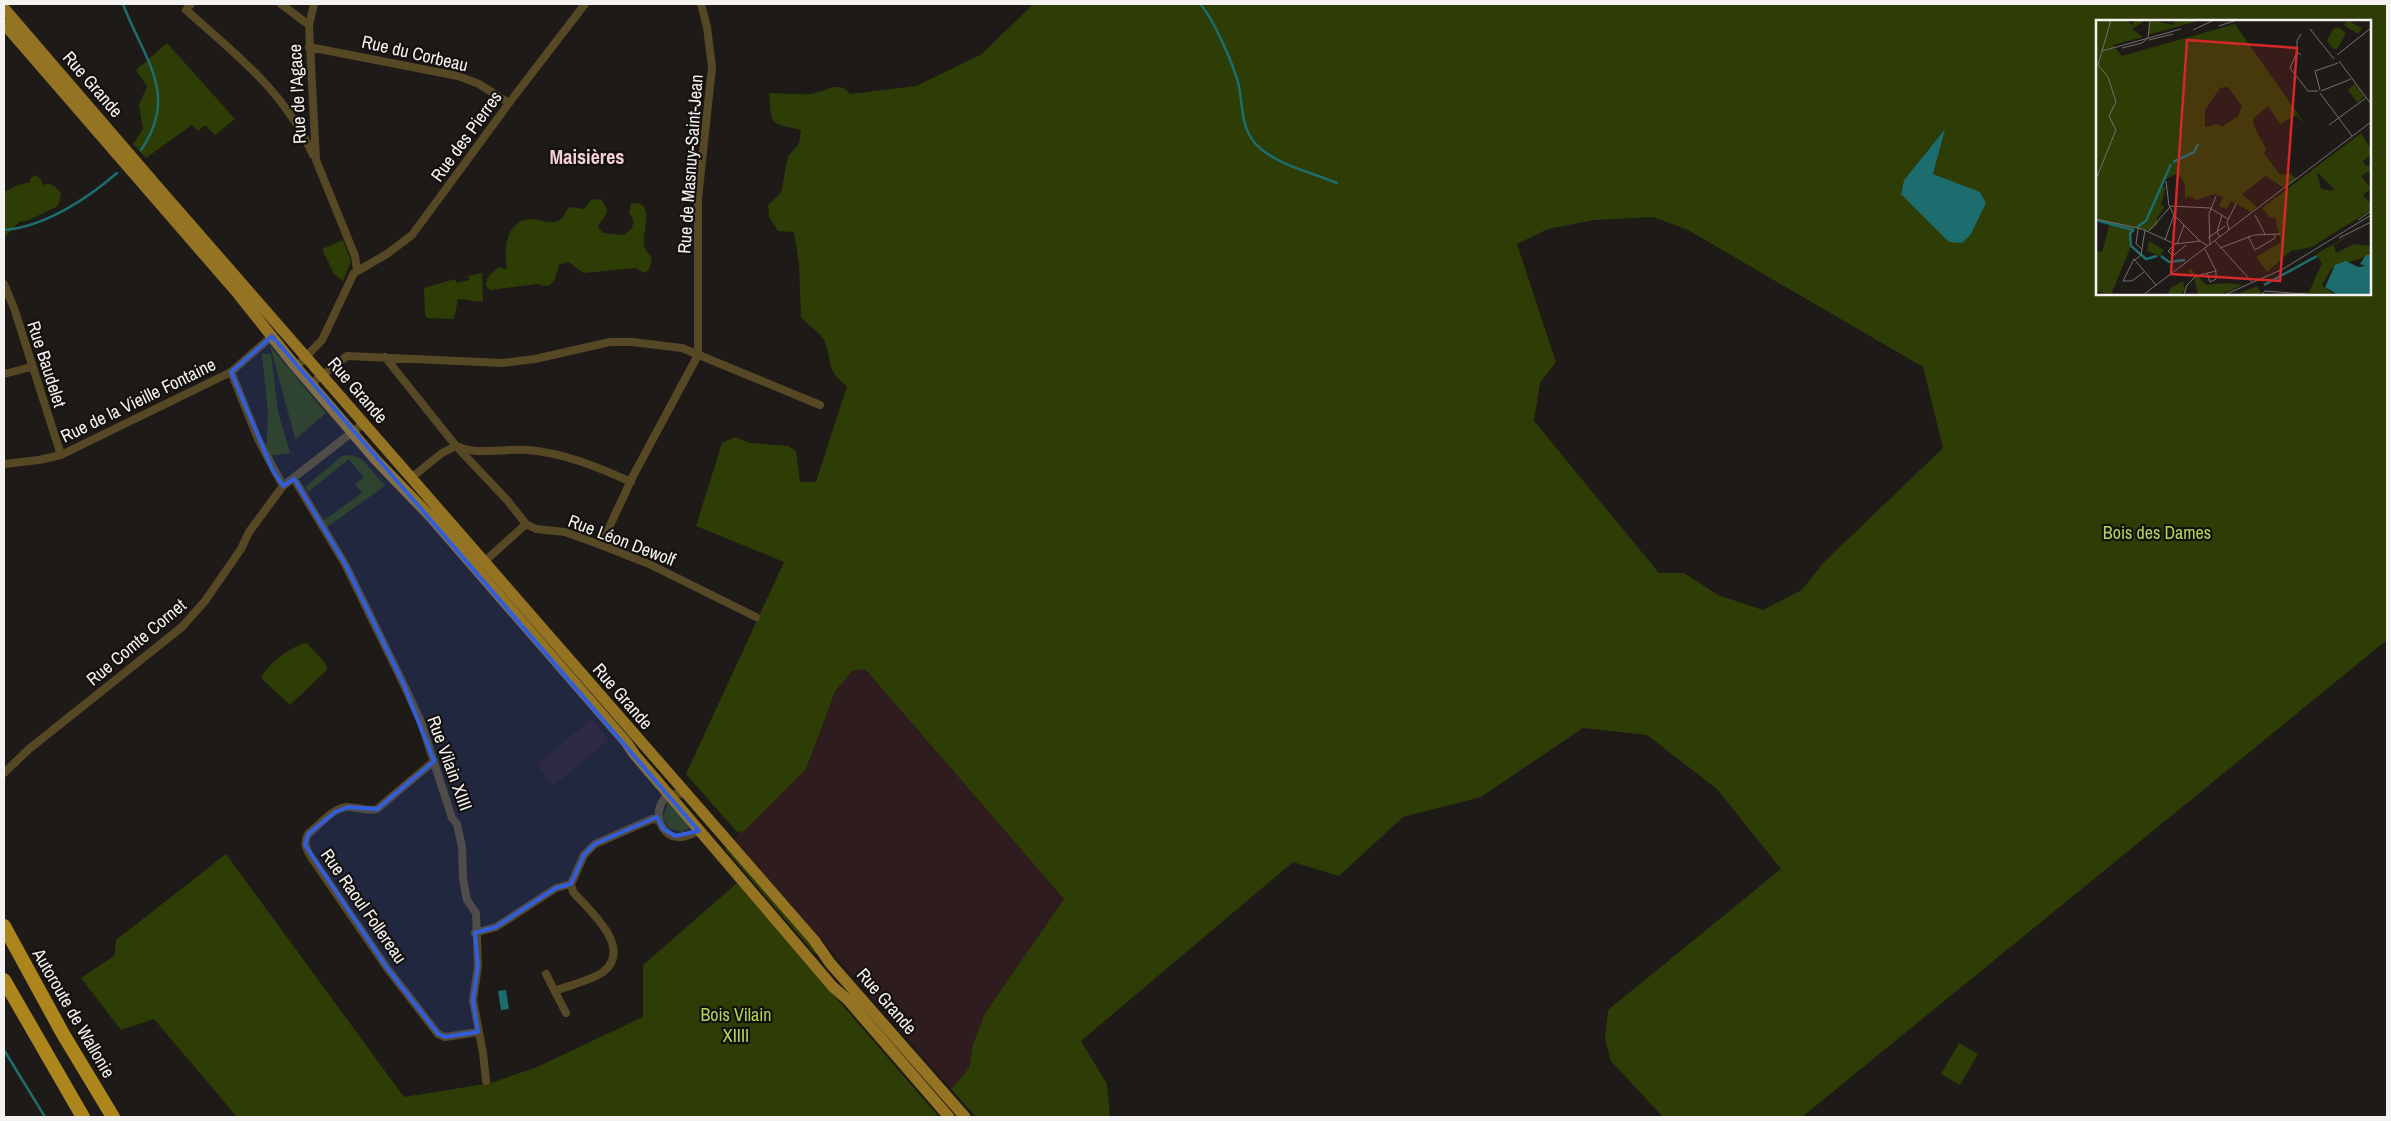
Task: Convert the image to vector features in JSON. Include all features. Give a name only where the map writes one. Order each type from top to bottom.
[{"type":"highway","name":"Autoroute de Wallonie","points":[[4,926],[63,1034],[114,1117]]},
{"type":"highway","points":[[4,980],[84,1117]]},
{"type":"main road","name":"Rue Grande","points":[[4,8],[814,940],[830,963],[965,1117]]},
{"type":"main road","name":"Rue Grande","points":[[4,24],[272,336],[310,384],[459,549],[626,742],[635,756],[832,987],[848,1000],[949,1117]]},
{"type":"street","name":"Rue de l'Agace","points":[[191,4],[186,10],[254,70],[296,122],[316,160],[355,256],[357,270]]},
{"type":"street","name":"Rue de l'Agace","points":[[281,4],[309,26]]},
{"type":"street","name":"Rue de l'Agace","points":[[314,4],[309,26],[316,160]]},
{"type":"street","name":"Rue des Pierres","points":[[357,270],[387,254],[412,235],[585,4]]},
{"type":"street","name":"Rue de Masnuy-Saint-Jean","points":[[601,545],[631,482],[698,355],[698,198],[712,67],[707,27],[701,4]]},
{"type":"street","name":"Rue du Corbeau","points":[[310,47],[458,76],[479,84],[509,103]]},
{"type":"street","points":[[296,367],[322,340],[350,277],[357,270]]},
{"type":"street","name":"Rue Baudelet","points":[[4,284],[14,308],[31,367],[61,455]]},
{"type":"street","name":"Rue de la Vieille Fontaine","points":[[4,464],[39,460],[61,455],[231,372],[272,336]]},
{"type":"street","points":[[310,384],[347,356],[502,363],[535,359],[621,341],[682,348],[820,404]]},
{"type":"street","points":[[386,357],[456,446],[507,500],[526,524],[484,562]]},
{"type":"street","points":[[4,374],[31,367]]},
{"type":"street","points":[[231,372],[258,439],[283,486]]},
{"type":"street","name":"Rue Comte Cornet","points":[[4,773],[29,749],[182,627],[205,601],[241,549],[249,532],[283,486],[364,423]]},
{"type":"street","points":[[411,478],[442,453],[456,446],[472,451],[536,451],[593,465],[631,482]]},
{"type":"street","name":"Rue Vilain XIIII","points":[[294,479],[345,564],[382,638],[421,722],[452,818],[457,824],[462,847],[463,879],[467,900],[476,913],[475,932],[478,966],[473,1000],[486,1081]]},
{"type":"street","name":"Rue Léon Dewolf","points":[[526,524],[536,529],[565,532],[601,545],[664,571],[756,617]]},
{"type":"street","name":"Rue Raoul Follereau","points":[[434,761],[377,808],[370,811],[348,807],[335,812],[308,834],[305,839],[311,856],[387,968],[438,1034],[445,1038],[478,1032]]},
{"type":"street","points":[[686,794],[668,794],[660,807],[659,820],[664,829],[681,838],[700,831]]},
{"type":"street","points":[[556,990],[603,971],[609,964],[613,951],[610,934],[573,892],[571,884],[584,855],[595,844],[652,820],[659,820]]},
{"type":"street","points":[[475,932],[496,927],[556,888],[571,884]]},
{"type":"street","points":[[546,974],[556,990],[566,1013]]},
{"type":"highlighted area","points":[[272,336],[699,831],[675,836],[663,829],[657,817],[595,844],[584,855],[571,884],[556,888],[496,927],[475,933],[478,966],[473,1000],[478,1032],[445,1037],[438,1034],[387,968],[305,845],[308,834],[335,812],[348,807],[377,809],[434,761],[403,683],[345,564],[294,479],[283,486],[272,469],[231,372]]},
{"type":"shaded area","points":[[865,669],[1064,899],[985,1013],[973,1044],[969,1068],[951,1089],[734,839],[806,769],[835,693],[852,671]]},
{"type":"shaded area","points":[[592,719],[609,740],[553,786],[537,764]]},
{"type":"green space","name":"Bois des Dames","points":[[1033,4],[2387,4],[2387,640],[1802,1117],[1663,1117],[1611,1061],[1605,1039],[1608,1010],[1781,869],[1717,789],[1647,735],[1583,728],[1481,797],[1403,817],[1339,876],[1293,862],[1081,1041],[1107,1084],[1110,1117],[976,1117],[951,1089],[969,1068],[973,1044],[985,1013],[1064,899],[865,669],[852,671],[835,692],[806,769],[741,834],[739,831],[737,832],[686,774],[784,562],[696,526],[722,443],[735,437],[750,443],[788,446],[796,451],[800,482],[816,482],[847,386],[840,381],[832,370],[824,340],[801,317],[799,264],[794,232],[778,231],[769,217],[768,205],[781,193],[788,156],[799,144],[801,130],[783,126],[774,121],[769,93],[810,94],[836,87],[850,94],[916,86],[982,54]],"holes":[[[1944,130],[1933,174],[1944,178],[1924,215],[1901,194],[1904,180]],[[1653,217],[1688,230],[1923,367],[1943,448],[1823,563],[1802,590],[1763,610],[1718,595],[1684,573],[1659,573],[1534,421],[1540,383],[1556,362],[1517,244],[1548,229],[1594,220]]]},
{"type":"green space","points":[[167,43],[235,119],[215,135],[205,125],[198,131],[192,125],[146,158],[133,144],[143,129],[139,105],[147,86],[136,70]]},
{"type":"green space","points":[[35,175],[40,178],[43,185],[51,185],[59,191],[61,194],[58,206],[29,220],[19,222],[4,238],[4,192],[18,185],[31,182],[30,179]]},
{"type":"green space","points":[[601,199],[607,212],[598,227],[603,233],[624,235],[631,229],[634,222],[629,212],[631,204],[643,206],[646,211],[644,247],[652,258],[649,270],[643,273],[636,268],[584,273],[567,262],[559,265],[555,279],[550,285],[543,286],[537,284],[490,290],[486,286],[488,277],[494,271],[499,267],[507,269],[506,245],[515,225],[530,219],[554,222],[561,219],[570,207],[584,209],[591,200]]},
{"type":"green space","points":[[343,240],[351,261],[343,281],[334,274],[322,249]]},
{"type":"green space","points":[[482,273],[483,302],[458,299],[454,319],[427,318],[425,314],[424,288],[455,279],[457,283],[469,280],[468,276]]},
{"type":"green space","points":[[270,346],[326,413],[296,439],[295,438]]},
{"type":"green space","points":[[262,354],[271,354],[278,412],[290,453],[266,456],[268,413]]},
{"type":"green space","points":[[350,455],[362,459],[385,486],[324,529],[320,523],[362,493],[355,484],[364,478],[349,459],[308,492],[306,486],[342,456]]},
{"type":"green space","points":[[307,643],[326,664],[327,670],[290,705],[261,678],[281,656],[294,647]]},
{"type":"green space","points":[[668,801],[692,827],[682,832],[670,829],[663,818]]},
{"type":"green space","points":[[727,848],[822,956],[814,953],[725,849]]},
{"type":"green space","name":"Bois Vilain XIIII","points":[[226,854],[404,1097],[491,1083],[537,1067],[643,1017],[643,965],[737,883],[939,1117],[237,1117],[154,1019],[121,1030],[81,978],[114,956],[116,940]]},
{"type":"green space","points":[[1959,1043],[1978,1054],[1960,1085],[1941,1074]]},
{"type":"water","points":[[1945,129],[1933,174],[1980,192],[1986,203],[1971,234],[1962,243],[1949,242],[1901,194],[1904,180]]},
{"type":"water","points":[[506,990],[509,1009],[501,1010],[498,991]]},
{"type":"waterway","points":[[123,4],[148,59],[158,93],[157,111],[152,130],[141,150]]},
{"type":"waterway","points":[[1200,4],[1217,31],[1233,67],[1239,86],[1246,128],[1254,143],[1278,160],[1337,183]]},
{"type":"waterway","points":[[4,230],[19,228],[49,218],[79,202],[117,173]]},
{"type":"waterway","points":[[4,1050],[45,1117]]},
{"type":"district","name":"Maisières","points":[[587,156]]}]
